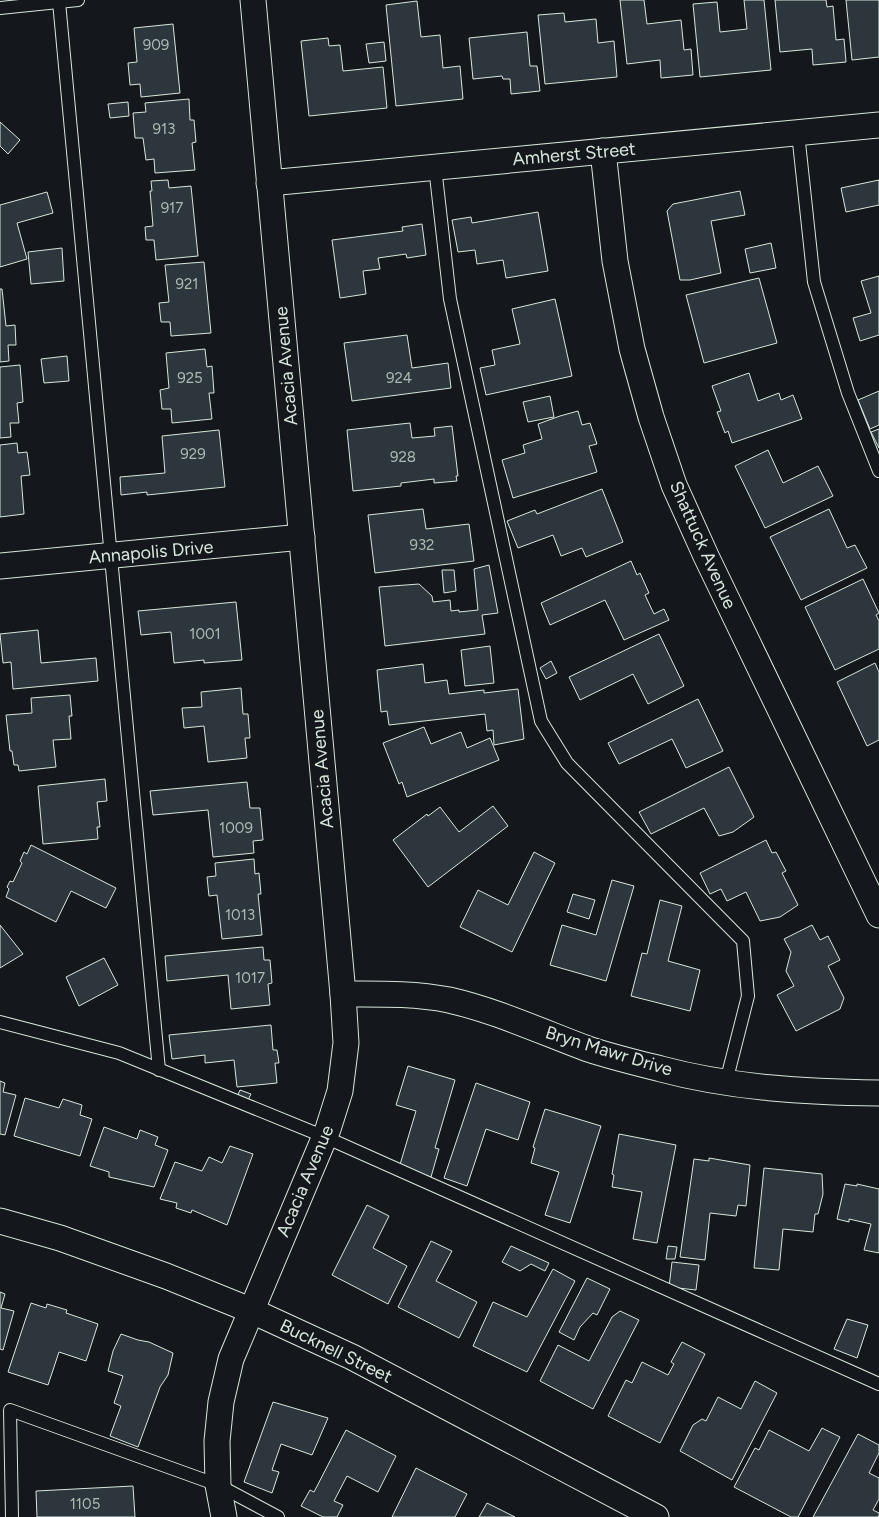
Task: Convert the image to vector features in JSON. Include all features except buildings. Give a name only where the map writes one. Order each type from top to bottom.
[{"type":"street","name":"Acacia Avenue","points":[[224,1517],[218,1485],[217,1441],[221,1402],[231,1359],[250,1310],[325,1137],[340,1091],[346,1043],[253,0]]},
{"type":"street","name":"Amherst Street","points":[[269,183],[879,125]]},
{"type":"street","name":"Shattuck Avenue","points":[[603,151],[614,261],[632,349],[650,417],[674,485],[706,556],[879,915]]},
{"type":"street","name":"Annapolis Drive","points":[[0,566],[302,537]]},
{"type":"street","name":"Bryn Mawr Drive","points":[[343,994],[399,993],[448,1000],[496,1014],[589,1049],[663,1070],[726,1082],[815,1092],[879,1093]]},
{"type":"street","name":"Bucknell Street","points":[[0,1221],[60,1238],[158,1272],[250,1310],[352,1357],[656,1517]]},
{"type":"lane","points":[[0,8],[78,0]]},
{"type":"lane","points":[[59,2],[160,1070]]},
{"type":"lane","points":[[798,132],[814,282],[848,393],[879,471]]},
{"type":"lane","points":[[435,167],[450,299],[541,720],[567,763],[743,941],[748,996],[726,1082]]},
{"type":"lane","points":[[0,1022],[119,1052],[325,1137],[879,1384]]},
{"type":"lane","points":[[12,1517],[10,1410],[218,1485],[278,1517]]}]
